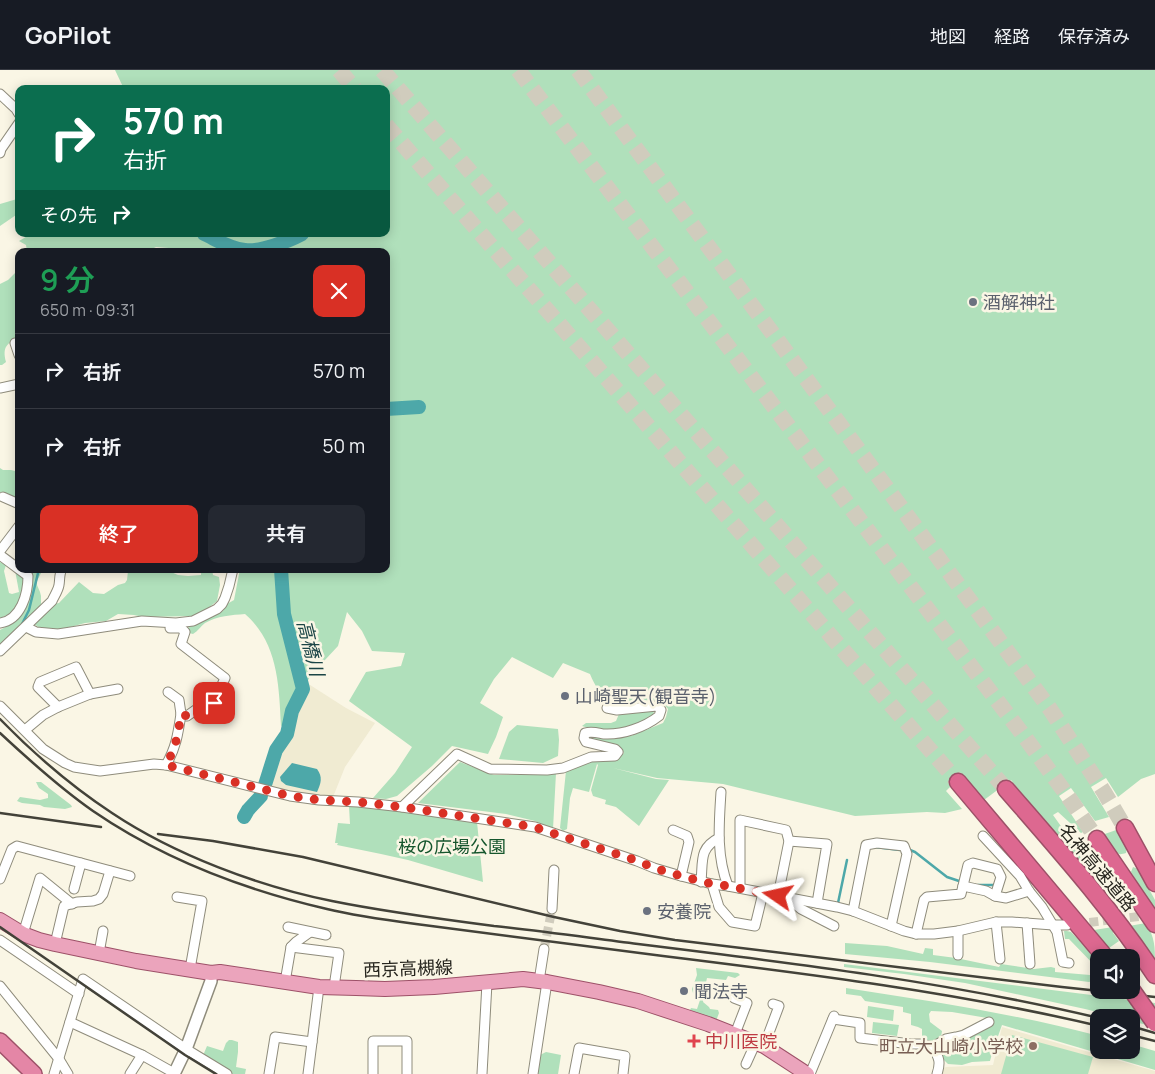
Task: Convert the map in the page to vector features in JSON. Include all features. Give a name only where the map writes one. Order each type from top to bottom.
[{"type":"highway","points":[[958,782],[1098,949]]},
{"type":"highway","name":"名神高速道路","points":[[1006,789],[1106,905],[1155,975]]},
{"type":"highway","name":"名神高速道路","points":[[1125,828],[1155,883]]},
{"type":"highway","name":"名神高速道路","points":[[1097,839],[1155,924]]},
{"type":"highway","points":[[1138,999],[1155,1023]]},
{"type":"highway","points":[[0,1041],[34,1074]]},
{"type":"main road","name":"西京高槻線","points":[[0,920],[23,934],[55,944],[190,969],[319,987],[394,988],[523,980],[543,981],[638,1001],[736,1034],[760,1044],[808,1074]]},
{"type":"street","points":[[0,94],[15,108]]},
{"type":"street","points":[[0,153],[15,129]]},
{"type":"street","points":[[0,388],[15,385]]},
{"type":"street","points":[[3,497],[15,502]]},
{"type":"street","points":[[0,550],[15,531]]},
{"type":"street","points":[[0,555],[15,566]]},
{"type":"street","points":[[0,623],[11,620],[17,614],[22,604],[28,584],[28,576],[24,573]]},
{"type":"street","points":[[0,652],[52,601],[60,583],[61,573]]},
{"type":"street","points":[[26,627],[36,632],[58,634],[142,621],[176,623],[193,621],[217,609],[225,598],[232,573]]},
{"type":"street","points":[[162,622],[168,628],[180,628],[185,632],[181,644],[225,678],[214,703],[204,704],[187,716],[181,714]]},
{"type":"street","points":[[58,707],[38,687],[40,682],[76,667],[90,694]]},
{"type":"street","points":[[25,730],[43,715],[58,707],[90,694],[118,689]]},
{"type":"street","points":[[166,765],[173,753],[178,736],[181,714],[179,700],[168,692]]},
{"type":"street","points":[[0,706],[48,753],[74,767],[100,771],[154,764],[166,765],[290,796],[402,807],[534,827],[701,882],[853,911],[916,934],[958,931],[996,922],[1068,925]]},
{"type":"street","points":[[402,807],[457,754],[490,769],[547,770],[563,768],[591,757],[615,756],[618,752],[616,749],[586,742],[584,738],[585,732],[606,734],[628,731],[653,721],[659,716],[661,710],[657,706],[617,710],[607,708]]},
{"type":"street","points":[[721,792],[720,858],[728,886]]},
{"type":"street","points":[[740,888],[740,820],[786,830],[789,841],[778,896]]},
{"type":"street","points":[[673,830],[687,836],[689,842],[681,876]]},
{"type":"street","points":[[983,836],[1020,876],[1042,907],[1057,932],[1062,962],[1070,963]]},
{"type":"street","points":[[701,882],[705,848],[719,838]]},
{"type":"street","points":[[789,841],[827,844],[817,903]]},
{"type":"street","points":[[853,911],[866,845],[877,843],[904,846],[907,854],[891,926]]},
{"type":"street","points":[[0,880],[12,849],[17,846],[130,876]]},
{"type":"street","points":[[74,889],[81,863]]},
{"type":"street","points":[[916,934],[924,900],[927,897],[960,894],[968,865],[973,863],[998,869],[1001,877],[995,896]]},
{"type":"street","points":[[552,909],[554,870]]},
{"type":"street","points":[[55,944],[64,906],[77,902],[93,901],[99,898],[103,894],[110,871]]},
{"type":"street","points":[[23,934],[40,878],[72,904]]},
{"type":"street","points":[[712,884],[720,907],[732,922],[755,926],[763,893]]},
{"type":"street","points":[[963,886],[1006,898],[1029,891]]},
{"type":"street","points":[[177,897],[202,901],[190,969]]},
{"type":"street","points":[[788,898],[801,909],[834,926]]},
{"type":"street","points":[[996,922],[1000,959]]},
{"type":"street","points":[[1027,924],[1030,964]]},
{"type":"street","points":[[288,928],[326,935]]},
{"type":"street","points":[[99,953],[104,931]]},
{"type":"street","points":[[958,931],[958,954]]},
{"type":"street","points":[[285,982],[291,947],[310,932]]},
{"type":"street","points":[[0,940],[78,994]]},
{"type":"street","points":[[291,947],[339,954],[334,987]]},
{"type":"street","points":[[533,1074],[543,981],[544,949]]},
{"type":"street","points":[[70,1022],[142,1055],[174,1073],[186,1049],[211,981],[211,972]]},
{"type":"street","points":[[54,1074],[84,979],[186,1049],[227,1074]]},
{"type":"street","points":[[482,1074],[487,983]]},
{"type":"street","points":[[0,986],[59,1059],[68,1074]]},
{"type":"street","points":[[308,1074],[319,987]]},
{"type":"street","points":[[734,998],[748,1003],[736,1034]]},
{"type":"street","points":[[746,1064],[760,1044],[779,1006],[773,1004]]},
{"type":"street","points":[[808,1074],[834,1017],[860,1023],[860,1038],[922,1044],[933,1047],[940,1060],[937,1074]]},
{"type":"street","points":[[933,1047],[946,1038],[964,1035],[989,1022]]},
{"type":"street","points":[[269,1074],[275,1037],[312,1042]]},
{"type":"street","points":[[373,1074],[374,1041],[408,1041],[407,1074]]},
{"type":"street","points":[[574,1074],[579,1048],[625,1056],[622,1074]]},
{"type":"street","points":[[130,1074],[142,1055]]},
{"type":"shaded area","points":[[307,683],[346,708],[375,723],[345,767],[333,797],[317,797],[266,788],[278,751],[287,734],[292,712]]},
{"type":"shaded area","name":"町立大山崎小学校","points":[[1002,1027],[1090,1052],[1090,1059],[1113,1059],[1155,1071],[1155,1074],[941,1074],[942,1069],[946,1067],[993,1065]]},
{"type":"green space","points":[[115,70],[1155,70],[1155,774],[1141,779],[1118,797],[1106,778],[1091,787],[1109,817],[1095,821],[1071,788],[1059,796],[1083,832],[1081,833],[1058,812],[1053,815],[1078,850],[1087,872],[1011,780],[984,800],[962,775],[946,791],[962,809],[945,813],[927,812],[855,816],[723,784],[657,778],[613,768],[656,779],[669,780],[639,826],[616,807],[605,804],[606,800],[593,796],[591,790],[597,764],[589,792],[573,788],[570,798],[567,829],[563,831],[560,828],[566,771],[591,760],[615,760],[624,753],[619,746],[587,738],[587,735],[631,736],[663,723],[668,709],[660,702],[650,700],[619,702],[609,699],[599,690],[590,674],[563,663],[553,678],[512,657],[494,679],[480,703],[503,717],[488,754],[452,746],[397,796],[386,799],[373,798],[395,773],[412,747],[349,701],[366,672],[401,666],[405,653],[372,651],[362,631],[347,612],[338,646],[311,675],[291,710],[288,721],[281,726],[275,666],[264,638],[256,625],[245,614],[214,619],[205,623],[193,634],[189,633],[188,628],[223,611],[227,604],[234,600],[239,573],[390,573],[390,248],[26,248],[26,245],[19,241],[26,237],[390,237],[390,85],[122,85]]},
{"type":"green space","points":[[15,200],[15,216],[0,226],[0,204]]},
{"type":"green space","points":[[15,273],[15,338],[6,346],[6,362],[0,365],[0,284],[8,280]]},
{"type":"green space","points":[[0,468],[15,471],[15,498],[0,492]]},
{"type":"green space","points":[[0,562],[6,565],[4,571],[9,593],[19,592],[16,573],[25,576],[22,595],[17,607],[9,614],[0,618]]},
{"type":"green space","points":[[32,573],[41,573],[37,581],[41,596],[39,608],[0,648],[0,630],[23,612],[30,590]]},
{"type":"green space","points":[[128,573],[173,573],[188,576],[213,573],[213,575],[219,577],[220,585],[217,601],[195,616],[143,617],[118,614],[106,621],[85,623],[56,631],[40,628],[34,624],[53,604],[59,603],[79,582],[93,593],[104,594],[125,583]]},
{"type":"green space","points":[[654,711],[653,716],[634,726],[621,729],[604,730],[582,726],[586,723],[611,723],[616,721],[619,714]]},
{"type":"green space","points":[[517,725],[558,729],[558,756],[543,763],[499,759],[509,732]]},
{"type":"green space","points":[[460,762],[494,775],[556,773],[553,829],[535,821],[506,814],[418,803]]},
{"type":"green space","points":[[36,782],[41,782],[72,807],[65,809],[44,807],[17,801],[20,797],[40,800],[48,798],[48,794],[39,788]]},
{"type":"green space","name":"桜の広場公園","points":[[349,806],[372,807],[477,822],[483,882],[408,860],[337,845],[338,843],[335,843],[338,823],[350,824]]},
{"type":"green space","points":[[1119,829],[1127,847],[1126,853],[1121,854],[1116,853],[1102,835]]},
{"type":"green space","points":[[1133,867],[1138,869],[1155,900],[1155,912],[1131,872]]},
{"type":"green space","points":[[1146,923],[1154,943],[1155,963],[1137,933],[1129,926]]},
{"type":"green space","points":[[1113,927],[1113,933],[1119,941],[1109,948],[1094,930]]},
{"type":"green space","points":[[1064,931],[1071,932],[1090,952],[1090,961],[1069,939],[1065,939]]},
{"type":"green space","points":[[845,943],[887,946],[923,954],[925,948],[933,949],[933,955],[999,967],[1001,964],[1034,969],[1051,967],[1055,968],[1055,972],[1090,975],[1090,982],[930,962],[845,954]]},
{"type":"green space","points":[[844,964],[1090,995],[1090,999],[1123,999],[1155,1003],[1155,1027],[1140,1023],[1140,1009],[1090,1010],[965,983],[844,967]]},
{"type":"green space","points":[[696,968],[738,973],[740,975],[735,978],[728,976],[726,980],[707,978],[703,1002],[710,1009],[718,1010],[719,1013],[716,1021],[690,1010],[691,1008],[697,1009],[701,997],[693,993],[692,989],[697,975]]},
{"type":"green space","points":[[846,988],[973,1009],[1068,1028],[1090,1034],[1090,1051],[1002,1025],[990,1061],[972,1062],[962,1065],[948,1064],[937,1049],[947,1042],[992,1024],[993,1019],[952,1012],[931,1011],[929,1014],[930,1022],[942,1031],[941,1037],[933,1044],[922,1040],[922,1029],[911,1025],[911,1014],[903,1012],[903,1007],[865,1001],[861,996],[846,994]]},
{"type":"green space","points":[[868,1006],[894,1010],[893,1021],[867,1017]]},
{"type":"green space","points":[[873,1022],[899,1025],[897,1036],[872,1033]]},
{"type":"green space","points":[[1012,1035],[1090,1056],[1090,1059],[1092,1059],[1088,1074],[1001,1074]]},
{"type":"green space","points":[[229,1040],[238,1042],[236,1067],[246,1069],[245,1074],[229,1074],[202,1058],[207,1046],[223,1051]]},
{"type":"green space","points":[[1140,1047],[1155,1051],[1155,1070],[1118,1059],[1140,1059]]},
{"type":"green space","points":[[546,1052],[561,1055],[558,1074],[536,1074],[538,1056]]},
{"type":"water","points":[[292,763],[317,769],[321,780],[317,792],[286,785],[281,781],[280,777]]},
{"type":"waterway","points":[[210,237],[235,248]]},
{"type":"waterway","points":[[262,248],[296,237]]},
{"type":"waterway","name":"高橋川","points":[[390,409],[419,407]]},
{"type":"waterway","points":[[22,624],[29,610],[38,573]]},
{"type":"waterway","name":"高橋川","points":[[264,788],[276,750],[287,734],[292,711],[303,689],[284,614],[281,573]]},
{"type":"waterway","name":"高橋川","points":[[244,817],[261,796]]},
{"type":"waterway","points":[[875,847],[900,850]]},
{"type":"waterway","points":[[910,850],[947,877],[962,882]]},
{"type":"waterway","points":[[838,903],[847,860]]},
{"type":"waterway","points":[[978,885],[994,885],[996,883]]},
{"type":"tunnel","points":[[339,70],[352,85]]},
{"type":"tunnel","points":[[382,70],[1006,789]]},
{"type":"tunnel","points":[[518,70],[1024,736],[1097,839]]},
{"type":"tunnel","points":[[578,70],[1050,709],[1125,828]]},
{"type":"tunnel","points":[[390,130],[958,782]]},
{"type":"tunnel","points":[[544,949],[552,909]]},
{"type":"tunnel","points":[[1076,924],[1152,915]]},
{"type":"railway","points":[[0,719],[26,745],[68,781],[97,803],[137,828],[218,867],[246,878],[304,895],[433,918],[870,975],[985,994],[1090,1016]]},
{"type":"railway","points":[[0,733],[69,793],[93,811],[148,844],[205,871],[296,901],[349,914],[394,921],[882,985],[991,1003],[1090,1024]]},
{"type":"railway","points":[[0,813],[101,827]]},
{"type":"railway","points":[[158,834],[213,841],[303,857],[554,917],[675,940],[1155,997]]},
{"type":"railway","points":[[0,927],[185,1055],[216,1074]]},
{"type":"railway","points":[[1140,1029],[1155,1033]]},
{"type":"railway","points":[[1140,1037],[1155,1041]]},
{"type":"place","name":"酒解神社","points":[[973,302]]},
{"type":"place","name":"山崎聖天(観音寺)","points":[[565,696]]},
{"type":"place","name":"安養院","points":[[647,911]]},
{"type":"place","name":"聞法寺","points":[[684,991]]},
{"type":"place","name":"中川医院","points":[[694,1041]]},
{"type":"place","name":"町立大山崎小学校","points":[[1033,1046]]},
{"type":"route","points":[[214,703],[204,704],[187,716],[181,714],[173,753],[166,765],[290,796],[402,807],[534,827],[701,882],[778,896]]}]
